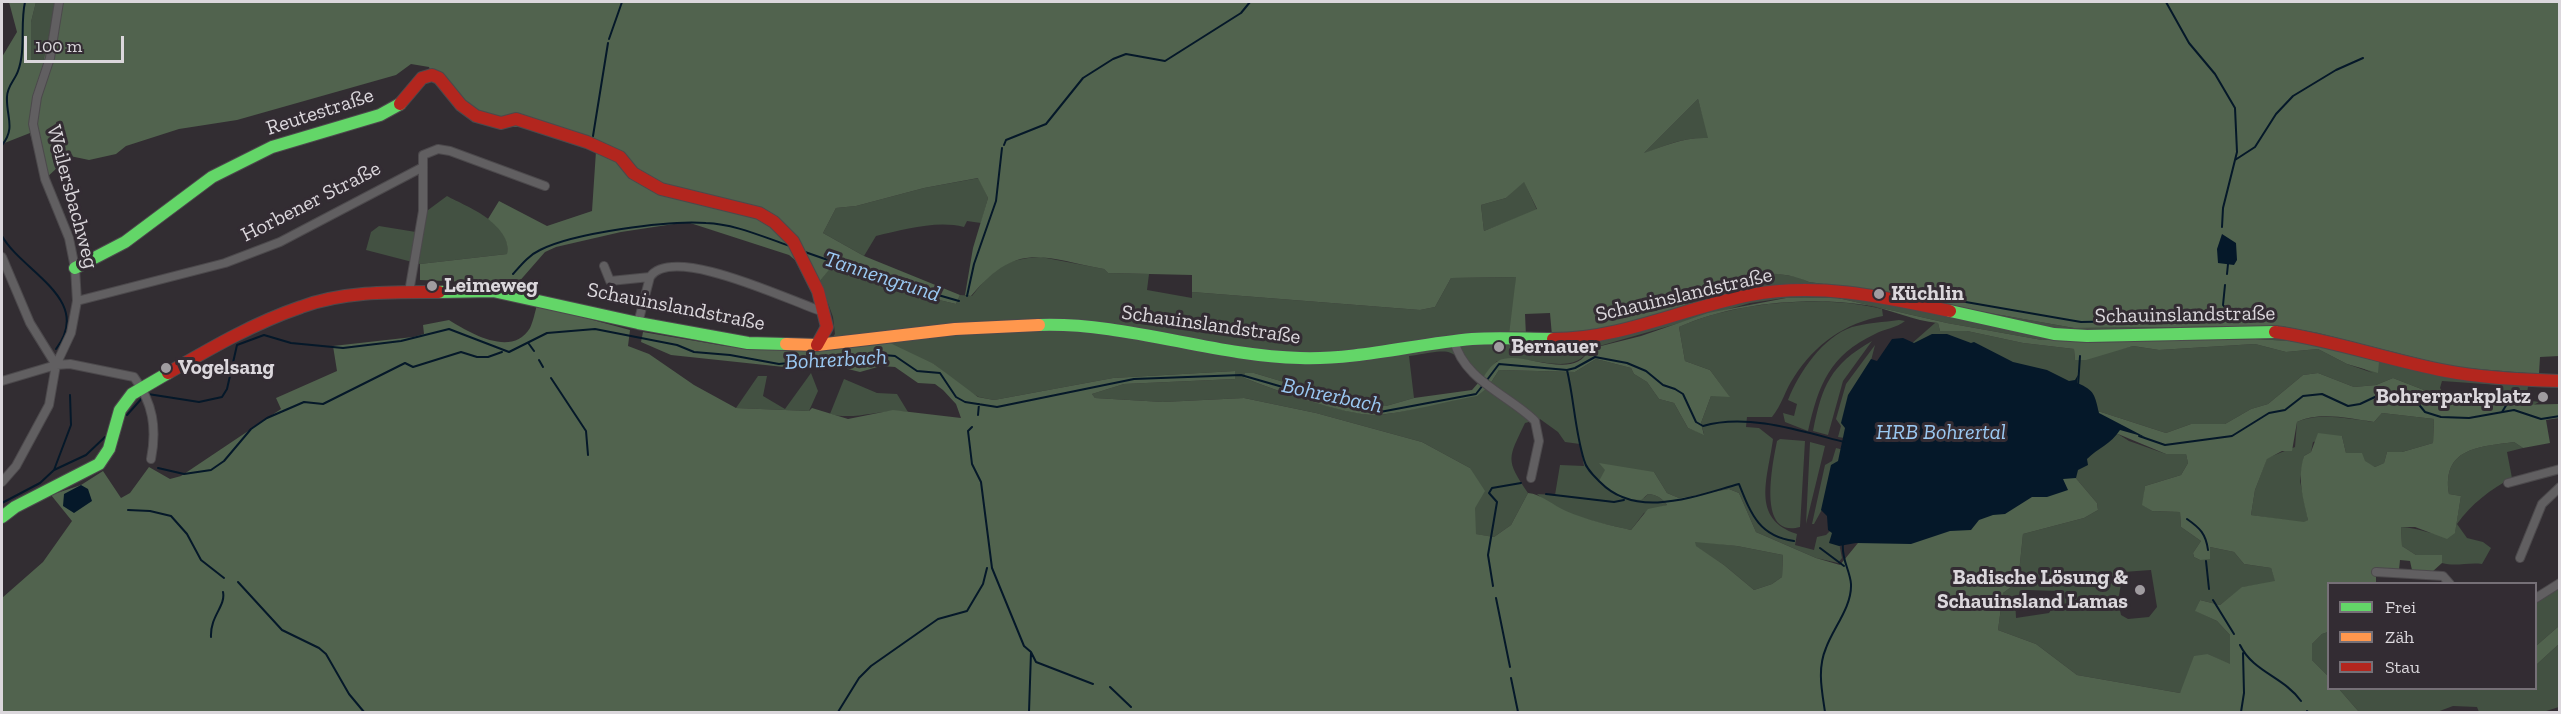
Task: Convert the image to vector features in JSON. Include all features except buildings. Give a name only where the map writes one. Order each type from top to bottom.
[{"type":"main road","name":"Reutestraße","points":[[75,268],[125,242],[212,177],[272,147],[380,115],[401,103],[425,75],[432,75],[439,78],[461,105],[476,116],[501,123],[516,119],[587,142],[620,157],[633,173],[660,189],[685,197],[759,213],[774,222],[793,241],[818,291],[827,327],[817,345]]},
{"type":"main road","name":"Schauinslandstraße","points":[[2,517],[15,507],[99,464],[109,449],[120,411],[132,394],[143,390],[253,325],[302,306],[347,296],[409,292],[493,291],[527,296],[638,323],[748,343],[817,345],[955,329],[1024,325],[1094,328],[1300,358],[1354,355],[1454,340],[1578,339],[1636,327],[1750,295],[1818,289],[1880,296],[2054,334],[2087,336],[2272,332],[2310,337],[2445,371],[2500,379],[2559,381]]},
{"type":"street","name":"Weilersbachweg","points":[[2,482],[16,466],[49,405],[56,365],[71,333],[77,301],[75,268],[64,225],[37,153],[33,124],[37,97],[50,58],[59,2]]},
{"type":"street","name":"Horbener Straße","points":[[77,301],[225,263],[269,246],[355,205],[391,182],[423,167],[423,155],[438,149],[450,151],[545,186]]},
{"type":"street","points":[[409,292],[423,211],[423,167]]},
{"type":"street","points":[[2,257],[30,323],[56,365]]},
{"type":"street","points":[[604,266],[610,281],[650,277],[663,268],[712,272],[740,278],[824,312]]},
{"type":"street","points":[[638,323],[650,277]]},
{"type":"street","points":[[1454,340],[1457,353],[1481,380],[1528,414],[1538,428],[1539,441],[1532,478]]},
{"type":"street","points":[[2,381],[56,365],[70,364],[134,377],[150,403],[155,438],[151,459]]},
{"type":"street","points":[[2508,483],[2559,469]]},
{"type":"street","points":[[2520,558],[2542,504],[2559,487]]},
{"type":"street","points":[[2376,572],[2443,576],[2448,582]]},
{"type":"street","points":[[2537,597],[2559,584]]},
{"type":"green space","points":[[9,2],[36,2],[31,22],[31,60],[43,62],[56,2],[2559,2],[2559,356],[2540,357],[2539,374],[2453,367],[2281,326],[2074,328],[1967,309],[1923,298],[1809,282],[1788,275],[1776,274],[1753,274],[1730,279],[1679,307],[1658,315],[1598,329],[1552,336],[1550,313],[1525,314],[1526,336],[1509,335],[1516,277],[1451,278],[1435,307],[1420,310],[1192,292],[1192,275],[1108,273],[1104,269],[1063,260],[1031,257],[1002,267],[971,296],[965,295],[973,248],[988,198],[978,178],[924,188],[856,206],[836,208],[823,233],[864,256],[960,295],[956,304],[918,295],[832,266],[820,281],[789,255],[687,222],[621,232],[556,247],[545,252],[517,284],[420,280],[420,264],[507,254],[505,239],[500,230],[488,219],[499,201],[547,226],[592,211],[596,151],[524,127],[501,127],[474,121],[432,75],[429,67],[411,64],[396,75],[237,120],[179,129],[126,146],[116,154],[89,160],[70,156],[45,179],[41,176],[30,133],[2,144],[2,57],[17,32]],"holes":[[[1698,99],[1708,138],[1683,140],[1644,153]],[[1524,182],[1537,209],[1484,231],[1481,205],[1506,198]]]},
{"type":"green space","points":[[36,2],[56,2],[43,62],[31,60],[31,22]]},
{"type":"green space","points":[[1698,99],[1709,138],[1683,140],[1643,154]]},
{"type":"green space","points":[[979,178],[988,198],[981,223],[967,221],[964,227],[931,225],[876,236],[864,256],[823,233],[836,208],[856,206],[924,188]]},
{"type":"green space","points":[[1524,181],[1537,210],[1484,231],[1481,205],[1506,198]]},
{"type":"green space","points":[[447,196],[477,211],[496,225],[507,243],[507,254],[420,264],[366,250],[371,232],[379,226],[422,233],[424,213]]},
{"type":"green space","points":[[1041,257],[1104,269],[1108,273],[1149,274],[1147,290],[1192,298],[1192,292],[1420,310],[1435,307],[1451,278],[1516,277],[1515,336],[1596,331],[1640,320],[1689,303],[1722,282],[1766,272],[1798,277],[1809,282],[1923,298],[1967,309],[2074,328],[2281,326],[2453,367],[2530,373],[2526,400],[2539,402],[2532,406],[2511,405],[2507,393],[2499,385],[2442,381],[2440,388],[2447,399],[2393,378],[2376,385],[2354,387],[2318,373],[2303,375],[2268,404],[2251,409],[2225,424],[2191,424],[2166,433],[2101,412],[2086,411],[1910,345],[1935,323],[1938,323],[1940,331],[1967,331],[2023,343],[2074,349],[2075,360],[2133,346],[2159,350],[2255,344],[2286,352],[2318,349],[2347,364],[2373,373],[2306,342],[2256,339],[2042,340],[1947,323],[1838,298],[1785,298],[1750,303],[1589,349],[1584,356],[1570,363],[1497,361],[1479,382],[1462,361],[1450,352],[1409,356],[1414,398],[1386,406],[1364,406],[1254,373],[1245,374],[1244,378],[1311,401],[1349,411],[1378,415],[1421,407],[1490,384],[1499,370],[1575,372],[1596,359],[1631,368],[1634,374],[1647,382],[1659,399],[1674,403],[1688,428],[1704,434],[1701,423],[1711,396],[1729,396],[1710,370],[1685,361],[1679,327],[1701,318],[1726,312],[1779,303],[1833,302],[1882,309],[1883,316],[1856,324],[1821,345],[1802,365],[1772,417],[1747,417],[1746,427],[1759,428],[1773,439],[1766,496],[1767,508],[1773,518],[1782,527],[1797,534],[1795,545],[1814,550],[1817,537],[1826,535],[1832,529],[1839,543],[1842,558],[1838,563],[1816,558],[1756,532],[1739,493],[1729,489],[1679,498],[1667,493],[1654,472],[1644,498],[1648,494],[1654,495],[1667,505],[1644,513],[1631,530],[1581,518],[1557,508],[1537,494],[1555,495],[1560,465],[1584,466],[1580,444],[1565,442],[1558,432],[1540,419],[1525,423],[1512,452],[1512,465],[1515,473],[1528,493],[1511,525],[1494,537],[1475,534],[1475,508],[1470,468],[1422,442],[1316,413],[1244,398],[1163,402],[1095,398],[1092,394],[1124,384],[1235,379],[1235,371],[1113,378],[994,400],[979,397],[966,390],[934,364],[823,348],[835,334],[833,317],[820,281],[831,266],[918,295],[956,304],[960,295],[972,296],[987,278],[1001,267],[1018,260]]},
{"type":"green space","points":[[1786,298],[1838,298],[1947,323],[2042,340],[2256,339],[2306,342],[2379,362],[2378,373],[2347,364],[2318,349],[2286,352],[2255,344],[2159,350],[2133,346],[2086,360],[2075,360],[2074,349],[2023,343],[1967,331],[1940,331],[1938,323],[1875,307],[1820,301],[1746,307],[1722,312],[1679,327],[1685,361],[1710,370],[1730,397],[1711,396],[1701,423],[1704,435],[1688,428],[1674,403],[1659,399],[1647,382],[1634,374],[1631,368],[1596,359],[1575,372],[1499,370],[1490,384],[1482,379],[1495,363],[1508,358],[1560,365],[1572,364],[1582,359],[1589,349],[1641,336],[1708,313]]},
{"type":"green space","points":[[537,305],[630,330],[628,346],[649,354],[694,385],[736,408],[809,411],[812,408],[848,419],[893,410],[961,418],[956,404],[943,390],[935,384],[918,383],[895,367],[881,366],[860,372],[832,365],[784,367],[671,355],[641,342],[643,332],[725,346],[768,349],[890,343],[934,364],[978,397],[994,400],[1113,378],[1235,371],[1235,379],[1124,384],[1092,394],[1095,398],[1163,402],[1244,398],[1316,413],[1422,442],[1470,468],[1485,491],[1475,508],[1476,534],[1494,537],[1511,525],[1528,493],[1574,514],[1631,530],[1648,509],[1667,505],[1659,497],[1651,494],[1641,500],[1620,498],[1599,481],[1605,470],[1599,463],[1654,472],[1667,493],[1679,498],[1729,489],[1739,493],[1756,532],[1816,558],[1840,565],[1915,473],[2086,411],[2101,412],[2166,433],[2191,424],[2225,424],[2251,409],[2268,404],[2303,375],[2318,373],[2354,387],[2376,385],[2393,378],[2447,399],[2492,404],[2496,397],[2507,392],[2512,396],[2511,405],[2559,404],[2559,418],[2546,420],[2550,443],[2523,448],[2514,442],[2488,446],[2465,453],[2457,459],[2451,467],[2448,479],[2449,494],[2461,496],[2455,533],[2447,539],[2415,527],[2401,527],[2402,546],[2416,555],[2442,555],[2442,563],[2432,572],[2412,570],[2410,561],[2400,560],[2399,570],[2376,571],[2376,582],[2327,582],[2327,632],[2312,644],[2312,660],[2327,675],[2327,690],[2340,690],[2359,712],[2,712],[2,598],[43,562],[72,521],[51,495],[81,485],[103,471],[121,498],[130,493],[149,467],[170,479],[181,476],[281,409],[276,398],[337,371],[333,346],[413,337],[424,334],[423,325],[449,320],[491,340],[513,341],[522,337],[530,328]],"holes":[[[2382,413],[2434,419],[2433,443],[2402,452],[2387,452],[2384,463],[2375,467],[2365,461],[2362,453],[2346,453],[2342,436],[2318,433],[2311,452],[2304,456],[2301,472],[2308,520],[2304,522],[2251,515],[2255,490],[2267,459],[2282,451],[2292,451],[2297,422],[2325,416],[2374,422]],[[2094,433],[2118,434],[2166,454],[2186,454],[2188,463],[2181,475],[2145,486],[2142,505],[2152,511],[2180,512],[2181,527],[2201,541],[2193,553],[2194,557],[2200,560],[2210,559],[2210,547],[2234,552],[2244,564],[2271,568],[2275,581],[2242,587],[2220,605],[2200,600],[2195,611],[2217,621],[2230,635],[2230,664],[2208,654],[2194,656],[2180,693],[2077,675],[2036,644],[1998,630],[2003,593],[2018,582],[2023,534],[2084,518],[2098,510],[2097,503],[2074,476]],[[1695,542],[1737,546],[1783,555],[1782,577],[1772,584],[1754,590],[1696,546]]]},
{"type":"green space","points":[[1905,321],[1859,343],[1836,362],[1822,385],[1808,431],[1785,422],[1783,413],[1794,416],[1797,404],[1788,400],[1805,367],[1822,347],[1841,332],[1852,327]]},
{"type":"green space","points":[[1872,341],[1843,381],[1828,435],[1813,431],[1820,401],[1830,378],[1846,359]]},
{"type":"green space","points":[[1875,345],[1851,439],[1838,437],[1841,426],[1836,419],[1846,384]]},
{"type":"green space","points":[[811,373],[818,391],[809,411],[736,408],[758,376],[767,376],[763,396],[785,409]]},
{"type":"green space","points":[[1245,373],[1254,373],[1364,406],[1386,406],[1414,398],[1472,390],[1479,382],[1487,388],[1477,396],[1377,415],[1329,407],[1244,378]]},
{"type":"green space","points":[[844,379],[877,393],[897,394],[908,412],[849,416],[830,414]]},
{"type":"green space","points":[[2382,413],[2434,419],[2433,443],[2402,452],[2387,452],[2384,463],[2375,467],[2346,453],[2342,436],[2313,442],[2311,452],[2304,456],[2300,481],[2308,520],[2304,523],[2251,515],[2255,490],[2267,458],[2295,447],[2297,422],[2325,417],[2374,422]]},
{"type":"green space","points":[[2094,433],[2118,434],[2129,441],[2166,454],[2186,454],[2188,463],[2181,475],[2145,486],[2143,505],[2152,511],[2180,512],[2181,527],[2201,541],[2193,553],[2194,557],[2200,560],[2210,547],[2234,552],[2244,564],[2271,568],[2276,582],[2243,587],[2220,605],[2200,600],[2196,611],[2217,621],[2230,635],[2230,665],[2208,654],[2180,693],[2077,675],[2036,644],[1998,630],[2003,593],[2018,582],[2023,534],[2084,518],[2098,510],[2097,503],[2074,476]],"holes":[[[2151,570],[2157,607],[2149,617],[2128,619],[2121,615],[2118,601],[2123,572]],[[2027,590],[2057,591],[2057,601],[2049,613],[2016,618],[2015,597]]]},
{"type":"green space","points":[[1780,439],[1805,441],[1800,527],[1786,528],[1777,522],[1772,511],[1771,481],[1777,441]]},
{"type":"green space","points":[[1810,442],[1825,446],[1806,524]]},
{"type":"green space","points":[[2514,442],[2523,448],[2507,452],[2512,478],[2482,498],[2457,524],[2467,538],[2483,542],[2491,548],[2482,564],[2442,563],[2442,555],[2416,555],[2402,546],[2401,527],[2440,534],[2455,532],[2461,496],[2449,494],[2448,479],[2451,467],[2457,459],[2476,449]]},
{"type":"green space","points":[[1836,448],[1848,451],[1841,475],[1812,524],[1825,465],[1832,461]]},
{"type":"green space","points":[[1695,541],[1783,555],[1782,577],[1772,584],[1754,590],[1724,565],[1695,546]]},
{"type":"green space","points":[[2559,585],[2559,626],[2537,645],[2537,597]]},
{"type":"green space","points":[[2559,626],[2559,644],[2537,664],[2537,645]]},
{"type":"green space","points":[[2327,632],[2327,675],[2312,660],[2312,644]]},
{"type":"green space","points":[[2559,644],[2559,707],[2543,712],[2479,712],[2477,707],[2453,706],[2437,712],[2359,712],[2340,690],[2537,690],[2537,664]]},
{"type":"water","points":[[2222,234],[2236,243],[2237,260],[2234,265],[2218,263],[2217,249]]},
{"type":"water","name":"HRB Bohrertal","points":[[1932,334],[1947,334],[1971,343],[1974,342],[2013,362],[2047,370],[2069,381],[2075,380],[2078,375],[2077,383],[2093,394],[2099,413],[2145,437],[2120,430],[2113,439],[2087,459],[2088,465],[2078,470],[2076,478],[2063,479],[2068,490],[2047,497],[2032,497],[2005,514],[1979,520],[1971,530],[1950,531],[1911,544],[1856,543],[1839,546],[1829,543],[1832,533],[1828,530],[1827,516],[1821,510],[1831,465],[1838,461],[1845,428],[1841,423],[1848,395],[1871,359],[1877,361],[1892,339],[1903,338],[1914,343]]},
{"type":"water","points":[[81,485],[88,489],[92,501],[74,513],[63,506],[64,494]]},
{"type":"waterway","points":[[2,145],[9,133],[7,93],[18,71],[22,54],[25,2]]},
{"type":"waterway","points":[[609,39],[622,2]]},
{"type":"waterway","name":"Tannengrund","points":[[1004,145],[1006,140],[1046,124],[1083,78],[1113,59],[1126,54],[1165,61],[1241,13],[1250,2]]},
{"type":"waterway","points":[[2166,2],[2189,43],[2215,74],[2235,108],[2237,152],[2223,208],[2222,227]]},
{"type":"waterway","points":[[593,136],[608,43]]},
{"type":"waterway","points":[[2235,160],[2255,147],[2276,114],[2293,96],[2336,70],[2363,58]]},
{"type":"waterway","name":"Tannengrund","points":[[967,296],[974,264],[996,201],[1002,148]]},
{"type":"waterway","name":"Tannengrund","points":[[513,274],[525,260],[555,244],[597,233],[646,226],[717,224],[749,231],[790,246]]},
{"type":"waterway","points":[[2,236],[51,287],[61,301],[66,315],[65,331],[56,349]]},
{"type":"waterway","name":"Tannengrund","points":[[805,252],[882,279],[959,301]]},
{"type":"waterway","points":[[2227,274],[2228,264]]},
{"type":"waterway","points":[[2225,285],[2223,305],[2234,319]]},
{"type":"waterway","points":[[1895,290],[1902,291]]},
{"type":"waterway","points":[[1914,293],[2081,322],[2234,319]]},
{"type":"waterway","name":"Bohrerbach","points":[[148,394],[199,402],[222,397],[227,389],[237,345],[264,335],[291,343],[343,348],[401,341],[449,329],[509,352],[547,333],[595,329],[677,345],[694,352],[730,355],[779,364],[835,358],[848,364],[863,363],[884,355],[895,356],[917,371],[940,373],[956,397],[965,402],[997,407],[1134,379],[1241,375],[1366,411],[1380,412],[1476,394],[1483,385]]},
{"type":"waterway","points":[[529,344],[534,351]]},
{"type":"waterway","points":[[158,468],[184,474],[211,470],[224,461],[251,429],[267,418],[304,402],[323,404],[405,363],[413,367],[461,352],[477,357],[488,357],[502,352]]},
{"type":"waterway","points":[[2078,386],[2080,356]]},
{"type":"waterway","name":"Bohrerbach","points":[[1487,380],[1499,364],[1567,370],[1595,357],[1627,363],[1646,371],[1663,385],[1683,394],[1696,422],[1703,426],[1738,421],[1756,422],[1844,442]]},
{"type":"waterway","points":[[539,360],[543,367]]},
{"type":"waterway","points":[[1567,370],[1585,463],[1600,482],[1615,493],[1631,500],[1649,502],[1685,499],[1739,484],[1752,514],[1764,529],[1794,541]]},
{"type":"waterway","points":[[551,378],[586,431],[588,455]]},
{"type":"waterway","name":"Bohrerbach","points":[[2139,436],[2165,445],[2232,436],[2269,413],[2285,410],[2303,396],[2322,394],[2348,406],[2360,404],[2377,396],[2386,395],[2398,398],[2412,396],[2425,412],[2441,417],[2469,418],[2514,410],[2541,419],[2560,416]]},
{"type":"waterway","points":[[54,470],[71,425],[70,395]]},
{"type":"waterway","points":[[2502,412],[2512,396]]},
{"type":"waterway","name":"Bohrerbach","points":[[127,415],[143,397]]},
{"type":"waterway","points":[[978,415],[979,404]]},
{"type":"waterway","points":[[972,427],[968,431],[972,464],[981,482],[992,568],[1024,646],[1031,652],[1029,712]]},
{"type":"waterway","name":"Bohrerbach","points":[[2,503],[40,483],[54,470],[86,455],[105,437]]},
{"type":"waterway","points":[[1493,586],[1488,555],[1497,502],[1489,493],[1492,488],[1521,483]]},
{"type":"waterway","points":[[1546,494],[1614,502],[1624,500]]},
{"type":"waterway","points":[[128,510],[150,511],[171,516],[187,534],[201,560],[224,578]]},
{"type":"waterway","points":[[2187,519],[2202,532],[2208,550]]},
{"type":"waterway","points":[[1825,712],[1821,680],[1823,656],[1849,601],[1851,584],[1843,554],[1843,543]]},
{"type":"waterway","points":[[1820,548],[1844,566]]},
{"type":"waterway","points":[[2206,561],[2209,589]]},
{"type":"waterway","points":[[838,712],[859,678],[871,666],[938,619],[967,611],[983,584],[987,568]]},
{"type":"waterway","points":[[238,582],[282,630],[319,648],[326,654],[349,694],[364,712]]},
{"type":"waterway","points":[[211,637],[211,630],[222,602],[223,592]]},
{"type":"waterway","points":[[1496,598],[1510,667]]},
{"type":"waterway","points":[[2213,600],[2234,634]]},
{"type":"waterway","points":[[2240,645],[2253,662],[2286,686],[2301,701]]},
{"type":"waterway","points":[[1031,652],[1036,662],[1093,684]]},
{"type":"waterway","points":[[2241,712],[2244,693],[2243,653]]},
{"type":"waterway","points":[[1511,678],[1518,712]]},
{"type":"waterway","points":[[1110,687],[1131,707]]},
{"type":"traffic: fast","points":[[75,268],[125,242],[212,177],[272,147],[380,115],[400,104]]},
{"type":"traffic: fast","points":[[439,292],[493,291],[638,323],[748,343],[786,344]]},
{"type":"traffic: fast","points":[[1950,311],[2054,334],[2087,336],[2275,332]]},
{"type":"traffic: fast","points":[[1039,325],[1072,325],[1105,329],[1234,352],[1300,358],[1343,357],[1472,339],[1553,339]]},
{"type":"traffic: fast","points":[[2,517],[15,507],[99,464],[109,449],[120,410],[132,394],[168,373]]},
{"type":"traffic: slow","points":[[786,344],[817,345],[955,329],[1039,325]]},
{"type":"traffic: jam","points":[[400,104],[422,78],[432,75],[439,78],[461,105],[476,116],[501,123],[516,119],[587,142],[620,157],[633,173],[661,189],[759,213],[774,222],[793,241],[818,291],[827,327],[817,345]]},
{"type":"traffic: jam","points":[[1553,339],[1579,338],[1628,329],[1725,301],[1775,291],[1851,293],[1950,311]]},
{"type":"traffic: jam","points":[[168,373],[250,328],[317,302],[351,295],[439,292]]},
{"type":"traffic: jam","points":[[2275,332],[2446,371],[2503,378],[2560,381]]},
{"type":"place","name":"Leimeweg","points":[[432,286]]},
{"type":"place","name":"Küchlin","points":[[1879,294]]},
{"type":"place","name":"Bernauer","points":[[1499,347]]},
{"type":"place","name":"Vogelsang","points":[[166,368]]},
{"type":"place","name":"Bohrerparkplatz","points":[[2543,397]]},
{"type":"place","name":"Badische Lösung & Schauinsland Lamas","points":[[2140,590]]}]
